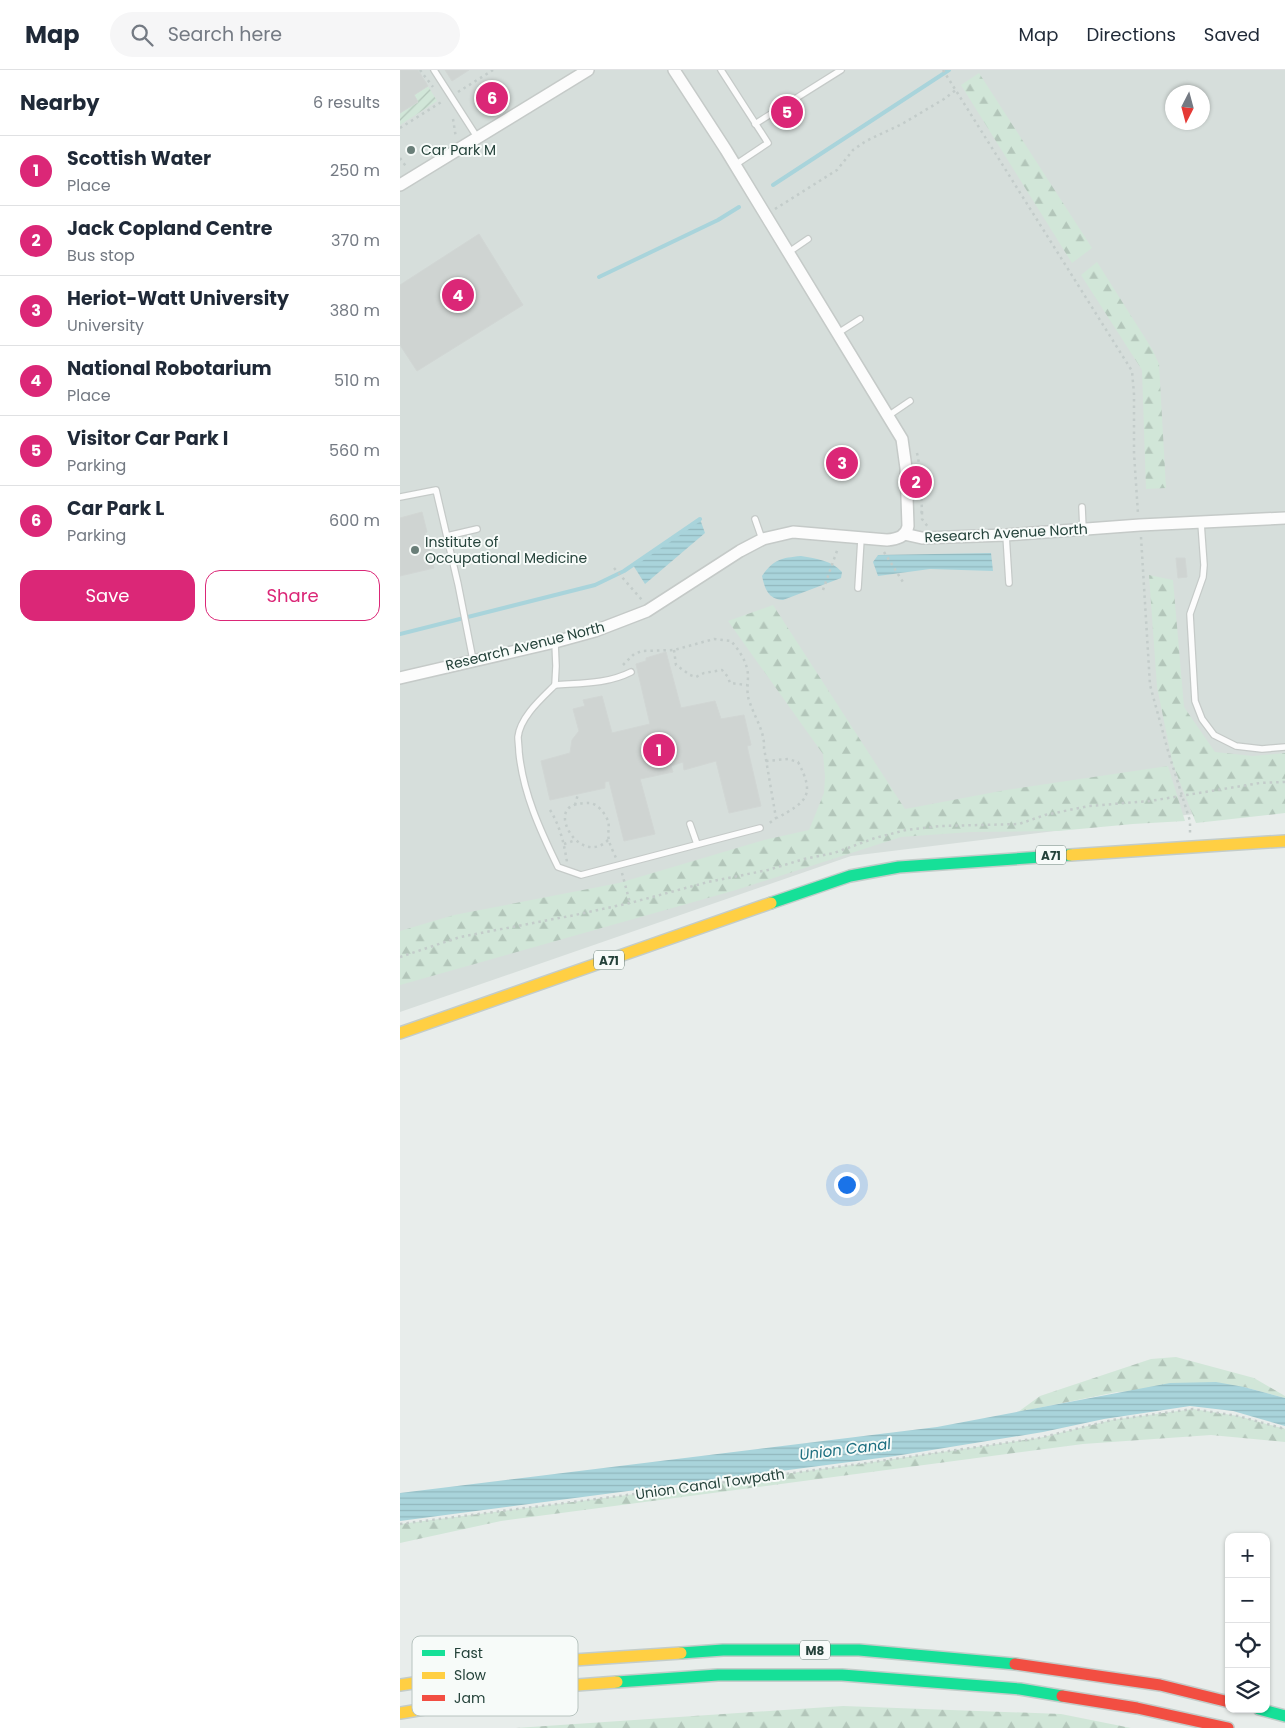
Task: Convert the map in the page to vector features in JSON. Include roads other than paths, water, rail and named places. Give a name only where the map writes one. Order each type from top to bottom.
[{"type":"main road","name":"A71","points":[[400,1033],[819,886],[865,873],[899,866],[1285,841]]},
{"type":"main road","name":"M8","points":[[578,1660],[723,1650],[859,1650],[1018,1664],[1160,1685],[1225,1701]]},
{"type":"main road","name":"M8","points":[[578,1685],[718,1675],[842,1675],[1020,1689],[1137,1708],[1228,1728]]},
{"type":"main road","points":[[1270,1712],[1285,1716]]},
{"type":"street","points":[[400,185],[588,70]]},
{"type":"street","points":[[674,70],[789,252],[902,439],[906,468],[908,526],[904,534]]},
{"type":"street","name":"Research Avenue North","points":[[400,678],[595,631],[647,611],[740,551],[762,539],[793,532],[861,539],[896,539],[904,534],[922,538],[1006,535],[1140,525],[1285,518]]},
{"type":"lane","points":[[434,70],[477,137]]},
{"type":"lane","points":[[721,70],[768,143],[735,165]]},
{"type":"lane","points":[[755,124],[841,70]]},
{"type":"lane","points":[[789,252],[808,239]]},
{"type":"lane","points":[[838,334],[860,318]]},
{"type":"lane","points":[[888,416],[910,401]]},
{"type":"lane","points":[[400,498],[436,490],[473,660]]},
{"type":"lane","points":[[1082,507],[1083,529]]},
{"type":"lane","points":[[754,519],[762,539]]},
{"type":"lane","points":[[1200,523],[1204,565],[1203,577],[1190,614],[1195,701],[1202,719],[1214,735],[1236,746],[1262,749],[1285,747]]},
{"type":"lane","points":[[447,536],[477,529]]},
{"type":"lane","points":[[1006,535],[1009,584]]},
{"type":"lane","points":[[858,588],[861,539]]},
{"type":"lane","points":[[555,642],[555,685]]},
{"type":"lane","points":[[631,672],[617,679],[594,683],[555,685],[529,711],[518,736],[520,763],[526,790],[537,821],[558,867],[581,875],[760,828]]},
{"type":"lane","points":[[690,824],[697,844]]},
{"type":"water","points":[[700,519],[705,533],[645,584],[633,565]]},
{"type":"water","points":[[991,553],[993,571],[930,569],[878,576],[873,562],[878,555]]},
{"type":"water","points":[[801,556],[833,565],[842,572],[841,578],[783,600],[774,598],[766,589],[762,576],[778,560]]},
{"type":"water","name":"Union Canal","points":[[1216,1382],[1285,1398],[1285,1426],[1233,1411],[1190,1406],[1104,1419],[1043,1432],[895,1456],[400,1521],[400,1493],[937,1427],[1170,1383]]},
{"type":"waterway","points":[[773,185],[949,70]]},
{"type":"waterway","points":[[599,277],[718,220],[739,207]]},
{"type":"waterway","points":[[400,634],[595,585],[624,571],[700,519]]},
{"type":"place","name":"Car Park L","points":[[492,98]]},
{"type":"place","name":"Visitor Car Park I","points":[[787,112]]},
{"type":"place","name":"Car Park M","points":[[411,150]]},
{"type":"place","name":"National Robotarium","points":[[458,295]]},
{"type":"place","name":"Heriot-Watt University","points":[[842,463]]},
{"type":"place","name":"Jack Copland Centre","points":[[916,482]]},
{"type":"place","name":"Institute of Occupational Medicine","points":[[415,550]]},
{"type":"place","name":"Scottish Water","points":[[659,750]]}]
